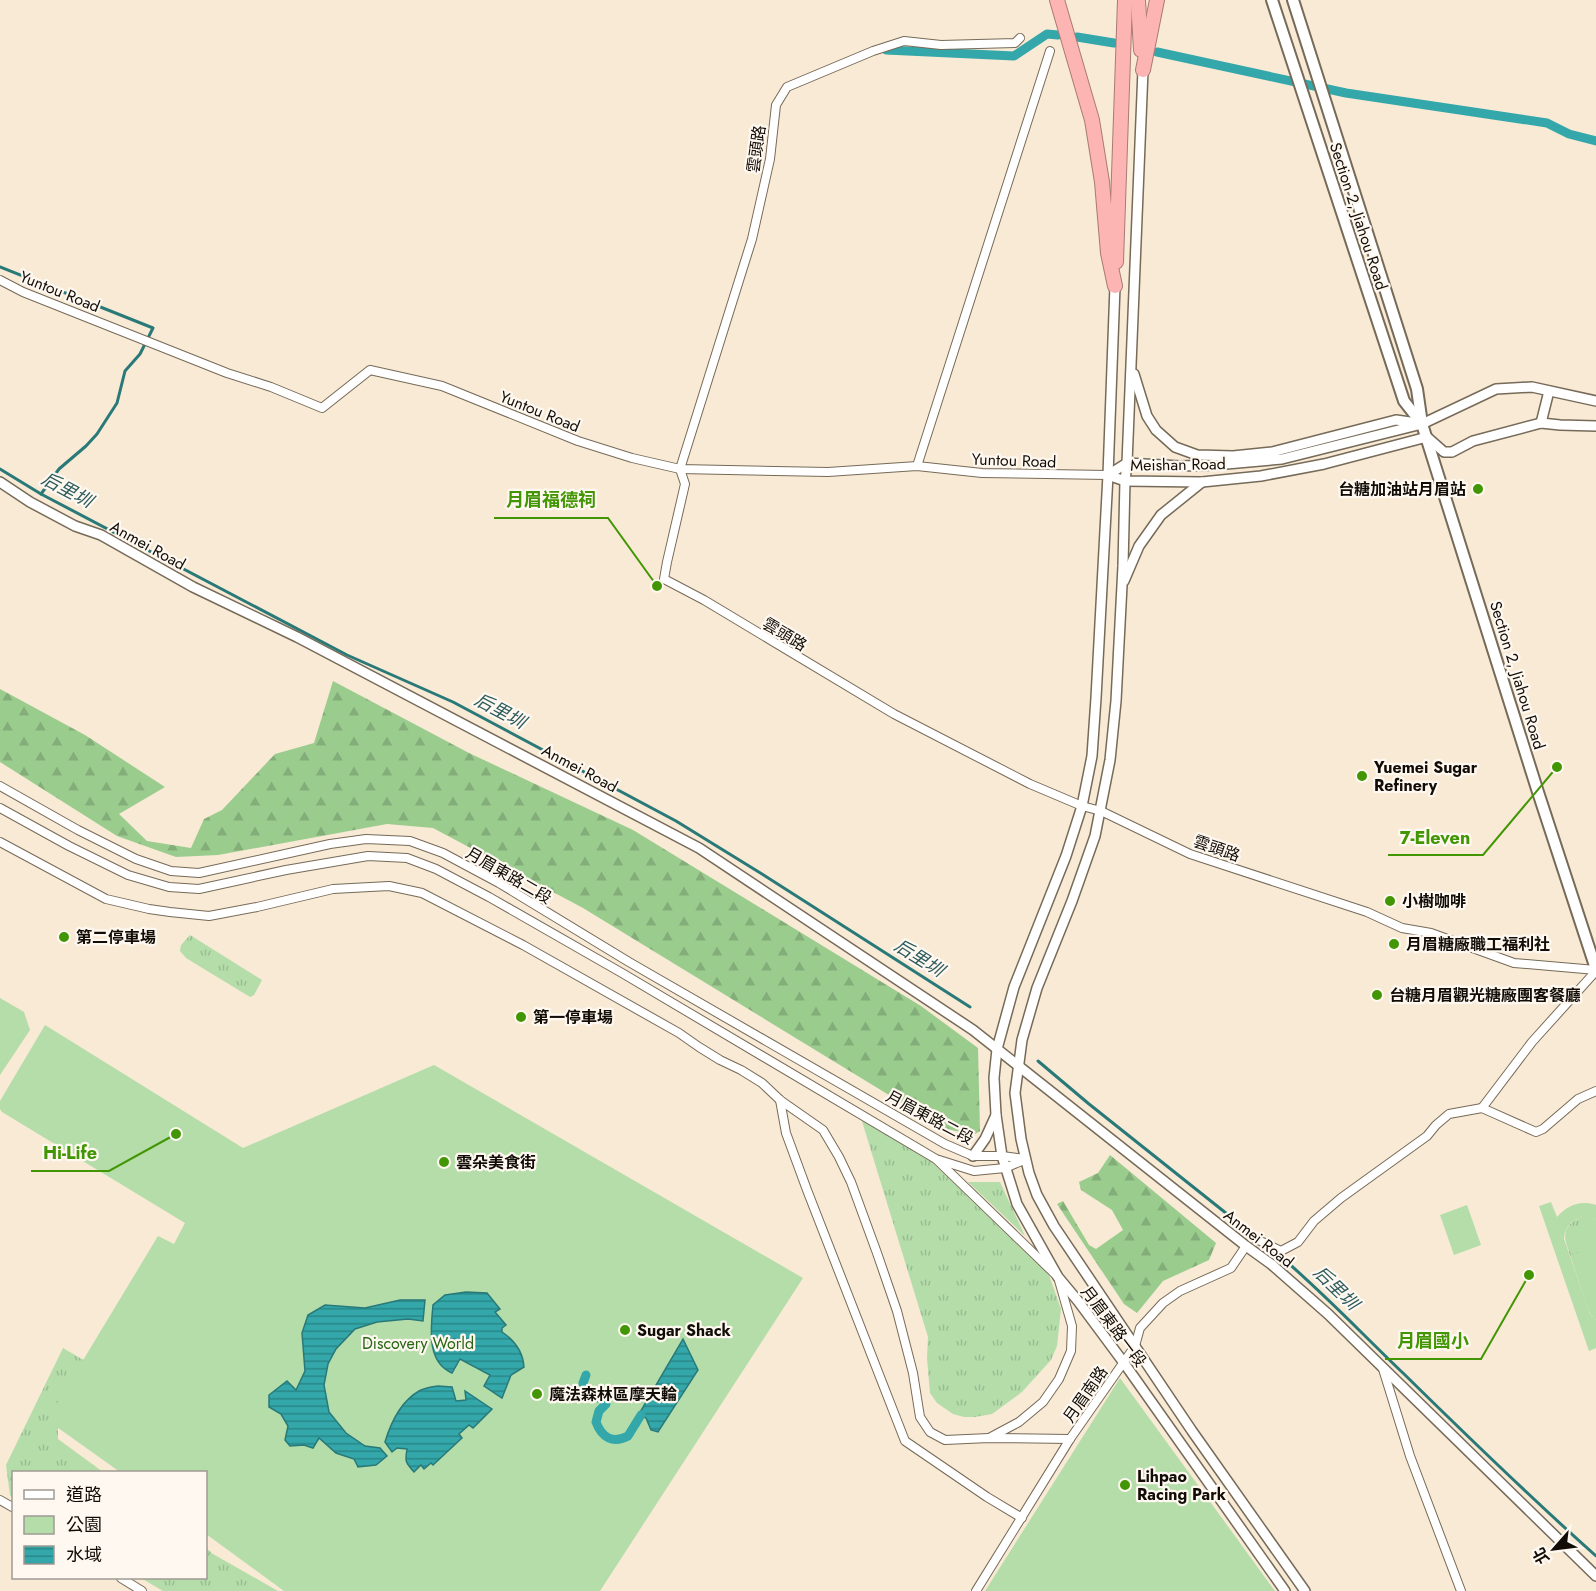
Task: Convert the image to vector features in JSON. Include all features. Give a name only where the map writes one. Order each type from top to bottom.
[{"type":"highway","points":[[1058,0],[1092,120],[1102,182],[1108,253],[1115,286]]},
{"type":"highway","points":[[1115,286],[1125,0]]},
{"type":"highway","points":[[1138,0],[1143,70]]},
{"type":"highway","points":[[1143,70],[1157,0]]},
{"type":"main road","name":"Section 2, Jiahou Road","points":[[1272,0],[1404,401],[1422,424]]},
{"type":"main road","name":"Section 2, Jiahou Road","points":[[1293,0],[1417,389],[1422,424],[1596,970]]},
{"type":"street","name":"雲頭路","points":[[1020,38],[1015,43],[941,45],[904,40],[787,87],[777,105],[770,159],[752,239],[680,469],[685,484],[664,579],[704,600],[894,714],[1030,784],[1082,806],[1101,811],[1190,854],[1367,912],[1402,928],[1431,933],[1514,963],[1596,970]]},
{"type":"street","points":[[917,466],[1050,51]]},
{"type":"street","name":"月眉東路一段","points":[[1143,70],[1122,586],[1116,701],[1110,760],[1095,837],[1038,988],[1022,1040],[1015,1093],[1025,1160],[1037,1195],[1054,1226],[1192,1431],[1305,1591]]},
{"type":"street","name":"Yuntou Road","points":[[0,280],[23,292],[226,373],[271,387],[322,408],[370,370],[442,386],[578,441],[632,458],[680,469],[828,472],[917,466],[982,474],[1108,476]]},
{"type":"street","name":"月眉東路一段","points":[[1115,286],[1108,476],[1092,756],[1082,806],[1066,856],[1014,987],[997,1049],[994,1078],[996,1116],[1002,1156],[1017,1204],[1058,1276],[1124,1363],[1285,1591]]},
{"type":"street","points":[[1131,365],[1147,416],[1156,430],[1175,447],[1197,455],[1233,456],[1272,452],[1396,420],[1422,424]]},
{"type":"street","name":"Meishan Road","points":[[1108,476],[1127,463],[1180,466],[1282,459],[1422,424],[1496,389],[1532,387],[1596,401]]},
{"type":"street","points":[[1541,423],[1549,391]]},
{"type":"street","points":[[1427,437],[1444,452],[1452,452],[1473,441],[1541,423],[1596,426]]},
{"type":"street","name":"Meishan Road","points":[[1108,476],[1125,481],[1202,482],[1261,476],[1324,464],[1427,437]]},
{"type":"street","points":[[1122,586],[1139,546],[1161,515],[1202,482]]},
{"type":"street","name":"Anmei Road","points":[[0,483],[75,526],[100,535],[193,587],[297,637],[699,848],[973,1030],[1245,1246],[1271,1264],[1328,1314],[1596,1576]]},
{"type":"street","name":"月眉東路二段","points":[[0,786],[78,830],[136,859],[171,871],[199,873],[330,844],[366,839],[410,841],[421,845],[499,883],[629,962],[945,1144],[973,1156],[1002,1156],[1025,1160]]},
{"type":"street","name":"月眉東路二段","points":[[0,808],[128,875],[169,886],[199,889],[286,870],[368,856],[407,858],[436,869],[489,897],[936,1159],[974,1171],[1005,1168],[1025,1160]]},
{"type":"street","points":[[0,842],[106,899],[149,909],[209,916],[333,889],[389,886],[422,893],[523,945],[741,1070],[762,1083],[780,1100],[823,1130],[851,1182],[897,1311],[913,1374],[920,1417],[930,1432],[945,1440],[1070,1439]]},
{"type":"street","points":[[1482,1108],[1532,1042],[1596,970]]},
{"type":"street","points":[[1254,1238],[1281,1251],[1298,1242],[1314,1221],[1427,1136],[1449,1114],[1482,1108],[1536,1132],[1543,1129],[1578,1099],[1596,1091]]},
{"type":"street","points":[[780,1100],[786,1133],[905,1441],[1022,1518]]},
{"type":"street","points":[[973,1156],[985,1139],[996,1116]]},
{"type":"street","points":[[936,1159],[1058,1276],[1072,1326],[1071,1352],[1059,1379],[1043,1402],[1019,1422],[989,1438]]},
{"type":"street","name":"月眉南路","points":[[976,1591],[1070,1439],[1135,1346],[1140,1328],[1163,1303],[1180,1291],[1231,1268],[1245,1246]]},
{"type":"street","points":[[1382,1367],[1410,1456],[1461,1591]]},
{"type":"street","points":[[123,1579],[142,1591]]},
{"type":"green space","points":[[333,681],[469,753],[633,830],[921,1006],[978,1048],[980,1131],[973,1135],[943,1128],[583,908],[433,828],[387,824],[218,855],[176,857],[117,836],[0,762],[0,689],[85,735],[165,787],[119,814],[147,841],[191,848],[204,819],[222,810],[275,754],[314,743]]},
{"type":"green space","points":[[190,935],[262,980],[254,995],[250,997],[186,958],[180,951],[181,945]]},
{"type":"green space","points":[[0,998],[24,1012],[30,1030],[0,1075]]},
{"type":"green space","name":"Discovery World","points":[[45,1025],[243,1148],[434,1065],[803,1278],[600,1591],[284,1591],[207,1535],[207,1471],[119,1471],[47,1420],[158,1236],[174,1244],[185,1223],[2,1112],[0,1101]]},
{"type":"green space","points":[[861,1118],[932,1162],[1049,1275],[1061,1309],[1057,1346],[1051,1360],[1022,1392],[992,1414],[964,1417],[953,1414],[937,1403],[930,1393],[928,1337]]},
{"type":"green space","points":[[1110,1155],[1216,1243],[1209,1260],[1163,1281],[1137,1313],[1124,1304],[1057,1204],[1063,1201],[1089,1245],[1096,1249],[1123,1230],[1112,1210],[1081,1190],[1079,1182],[1098,1173]]},
{"type":"green space","points":[[968,1182],[1000,1182],[1025,1236]]},
{"type":"green space","points":[[1551,1202],[1557,1217],[1565,1209],[1575,1205],[1585,1203],[1596,1205],[1596,1220],[1584,1217],[1574,1220],[1567,1227],[1564,1239],[1590,1314],[1596,1320],[1596,1348],[1589,1351],[1539,1206]]},
{"type":"green space","points":[[1467,1205],[1481,1245],[1454,1255],[1440,1215]]},
{"type":"green space","points":[[1582,1217],[1596,1220],[1596,1320],[1588,1309],[1565,1237],[1570,1224]]},
{"type":"green space","points":[[1596,1224],[1596,1245],[1573,1254],[1566,1235]]},
{"type":"green space","points":[[1592,1248],[1596,1259],[1596,1287],[1584,1291],[1571,1255]]},
{"type":"green space","points":[[1596,1288],[1596,1309],[1591,1311],[1584,1292]]},
{"type":"green space","points":[[63,1348],[87,1362],[58,1419],[58,1439],[102,1471],[12,1471],[12,1497],[6,1465]]},
{"type":"green space","name":"Lihpao Racing Park","points":[[1120,1378],[1275,1591],[985,1591]]},
{"type":"green space","points":[[207,1549],[278,1591],[163,1591],[143,1579],[207,1579]]},
{"type":"water","points":[[466,1292],[487,1293],[500,1309],[495,1312],[506,1325],[502,1328],[502,1332],[514,1343],[522,1356],[524,1367],[511,1375],[502,1398],[484,1386],[490,1375],[460,1359],[452,1373],[444,1368],[434,1353],[431,1334],[433,1305],[445,1295]]},
{"type":"water","points":[[400,1300],[425,1300],[423,1321],[408,1319],[377,1322],[355,1329],[336,1349],[328,1364],[324,1385],[329,1412],[346,1433],[365,1446],[380,1448],[387,1456],[376,1465],[358,1467],[354,1459],[336,1453],[319,1438],[313,1448],[304,1445],[290,1446],[285,1440],[288,1426],[281,1414],[269,1407],[269,1395],[287,1381],[296,1390],[305,1371],[302,1333],[308,1315],[325,1305],[365,1308]]},
{"type":"water","points":[[683,1339],[698,1370],[658,1432],[651,1430],[646,1418],[639,1414]]},
{"type":"water","points":[[438,1386],[452,1387],[456,1401],[466,1400],[465,1391],[492,1409],[473,1428],[469,1425],[459,1434],[462,1438],[433,1465],[431,1463],[424,1469],[421,1465],[414,1472],[406,1461],[407,1449],[397,1448],[392,1452],[385,1442],[393,1420],[401,1407],[421,1390]]},
{"type":"waterway","points":[[886,50],[1014,56],[1047,34],[1058,35]]},
{"type":"waterway","points":[[1077,37],[1114,43]]},
{"type":"waterway","points":[[1157,52],[1346,93],[1547,123],[1569,134],[1596,141]]},
{"type":"waterway","points":[[0,267],[153,328],[140,354],[125,371],[117,403],[97,434],[59,469],[41,494]]},
{"type":"waterway","name":"后里圳","points":[[0,469],[41,494],[347,655],[453,702],[676,821],[970,1007]]},
{"type":"waterway","name":"后里圳","points":[[1038,1061],[1256,1237]]},
{"type":"waterway","name":"后里圳","points":[[1273,1250],[1323,1295],[1498,1466],[1596,1556]]},
{"type":"waterway","points":[[586,1375],[583,1383],[586,1393],[606,1401],[599,1411],[596,1422],[605,1436],[613,1439],[628,1436],[641,1415]]},
{"type":"place","name":"台糖加油站月眉站","points":[[1478,489]]},
{"type":"place","name":"月眉福德祠","points":[[657,586]]},
{"type":"place","name":"7-Eleven","points":[[1557,767]]},
{"type":"place","name":"Yuemei Sugar Refinery","points":[[1362,776]]},
{"type":"place","name":"小樹咖啡","points":[[1390,901]]},
{"type":"place","name":"第二停車場","points":[[64,937]]},
{"type":"place","name":"月眉糖廠職工福利社","points":[[1394,944]]},
{"type":"place","name":"台糖月眉觀光糖廠團客餐廳","points":[[1377,995]]},
{"type":"place","name":"第一停車場","points":[[521,1017]]},
{"type":"place","name":"Hi-Life","points":[[176,1134]]},
{"type":"place","name":"雲朵美食街","points":[[444,1162]]},
{"type":"place","name":"月眉國小","points":[[1529,1275]]},
{"type":"place","name":"Sugar Shack","points":[[625,1330]]},
{"type":"place","name":"魔法森林區摩天輪","points":[[537,1394]]},
{"type":"place","name":"Lihpao Racing Park","points":[[1125,1485]]}]
